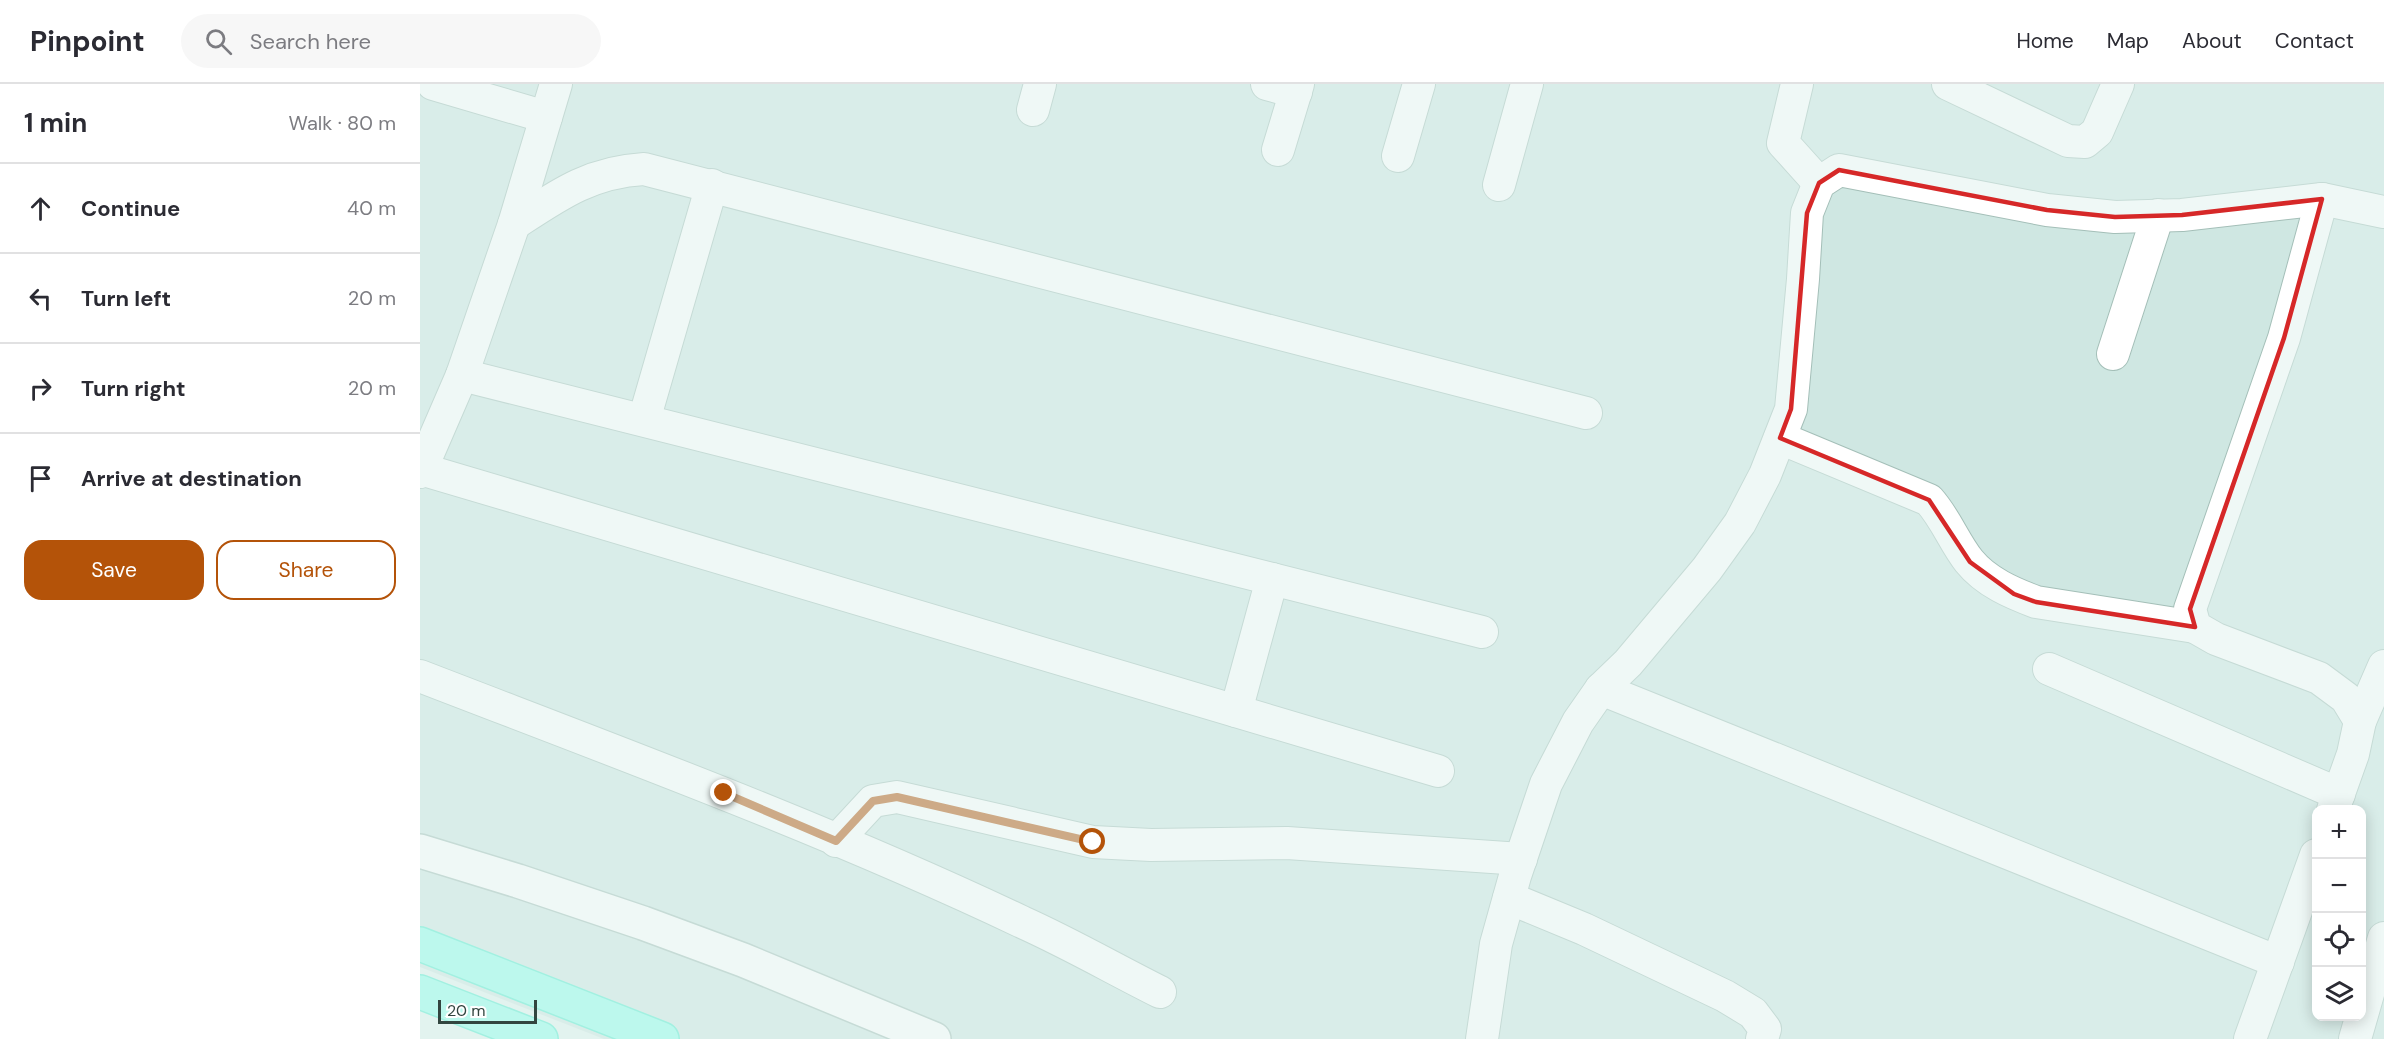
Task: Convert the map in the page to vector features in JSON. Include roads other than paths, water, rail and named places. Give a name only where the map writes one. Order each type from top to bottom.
[{"type":"main road","points":[[420,944],[662,1039]]},
{"type":"main road","points":[[420,992],[541,1039]]},
{"type":"street","points":[[556,84],[514,224],[462,375],[421,470],[1438,771]]},
{"type":"street","points":[[1398,156],[1419,84]]},
{"type":"street","points":[[1499,185],[1527,84]]},
{"type":"street","points":[[1797,84],[1783,143],[1819,183]]},
{"type":"street","points":[[1948,84],[2068,141],[2085,142],[2097,132],[2118,84]]},
{"type":"street","points":[[440,85],[546,117]]},
{"type":"street","points":[[1278,150],[1287,87]]},
{"type":"street","points":[[514,224],[566,190],[619,170],[644,169],[1586,413]]},
{"type":"street","points":[[1482,1039],[1496,944],[1546,784],[1578,722],[1601,689],[1628,663],[1707,569],[1740,524],[1780,438],[1791,410],[1807,213],[1819,183],[1839,170],[2047,210],[2115,217],[2182,215],[2322,199],[2384,212]]},
{"type":"street","points":[[644,420],[712,185]]},
{"type":"street","points":[[2194,627],[2190,609],[2284,338],[2322,199]]},
{"type":"street","points":[[2113,354],[2158,215]]},
{"type":"street","points":[[462,375],[1482,632]]},
{"type":"street","points":[[1780,438],[1929,500],[1943,515],[1970,562],[1988,579],[2014,594],[2036,602],[2194,627],[2216,639],[2319,678],[2346,698],[2360,721]]},
{"type":"street","points":[[1236,711],[1272,579]]},
{"type":"street","points":[[2049,669],[2336,802],[2353,754],[2360,721],[2384,666]]},
{"type":"street","points":[[420,676],[724,793],[1025,923],[1160,992]]},
{"type":"street","points":[[1601,689],[2278,962]]},
{"type":"street","points":[[836,841],[873,801],[897,797],[1093,842],[1151,845],[1287,843],[1521,859]]},
{"type":"street","points":[[420,852],[518,881],[654,927],[743,960],[934,1039]]},
{"type":"street","points":[[2250,1039],[2315,859]]},
{"type":"street","points":[[1509,898],[1584,929],[1725,996],[1753,1013],[1765,1029],[1762,1039]]},
{"type":"street","points":[[2355,1039],[2384,938]]}]
